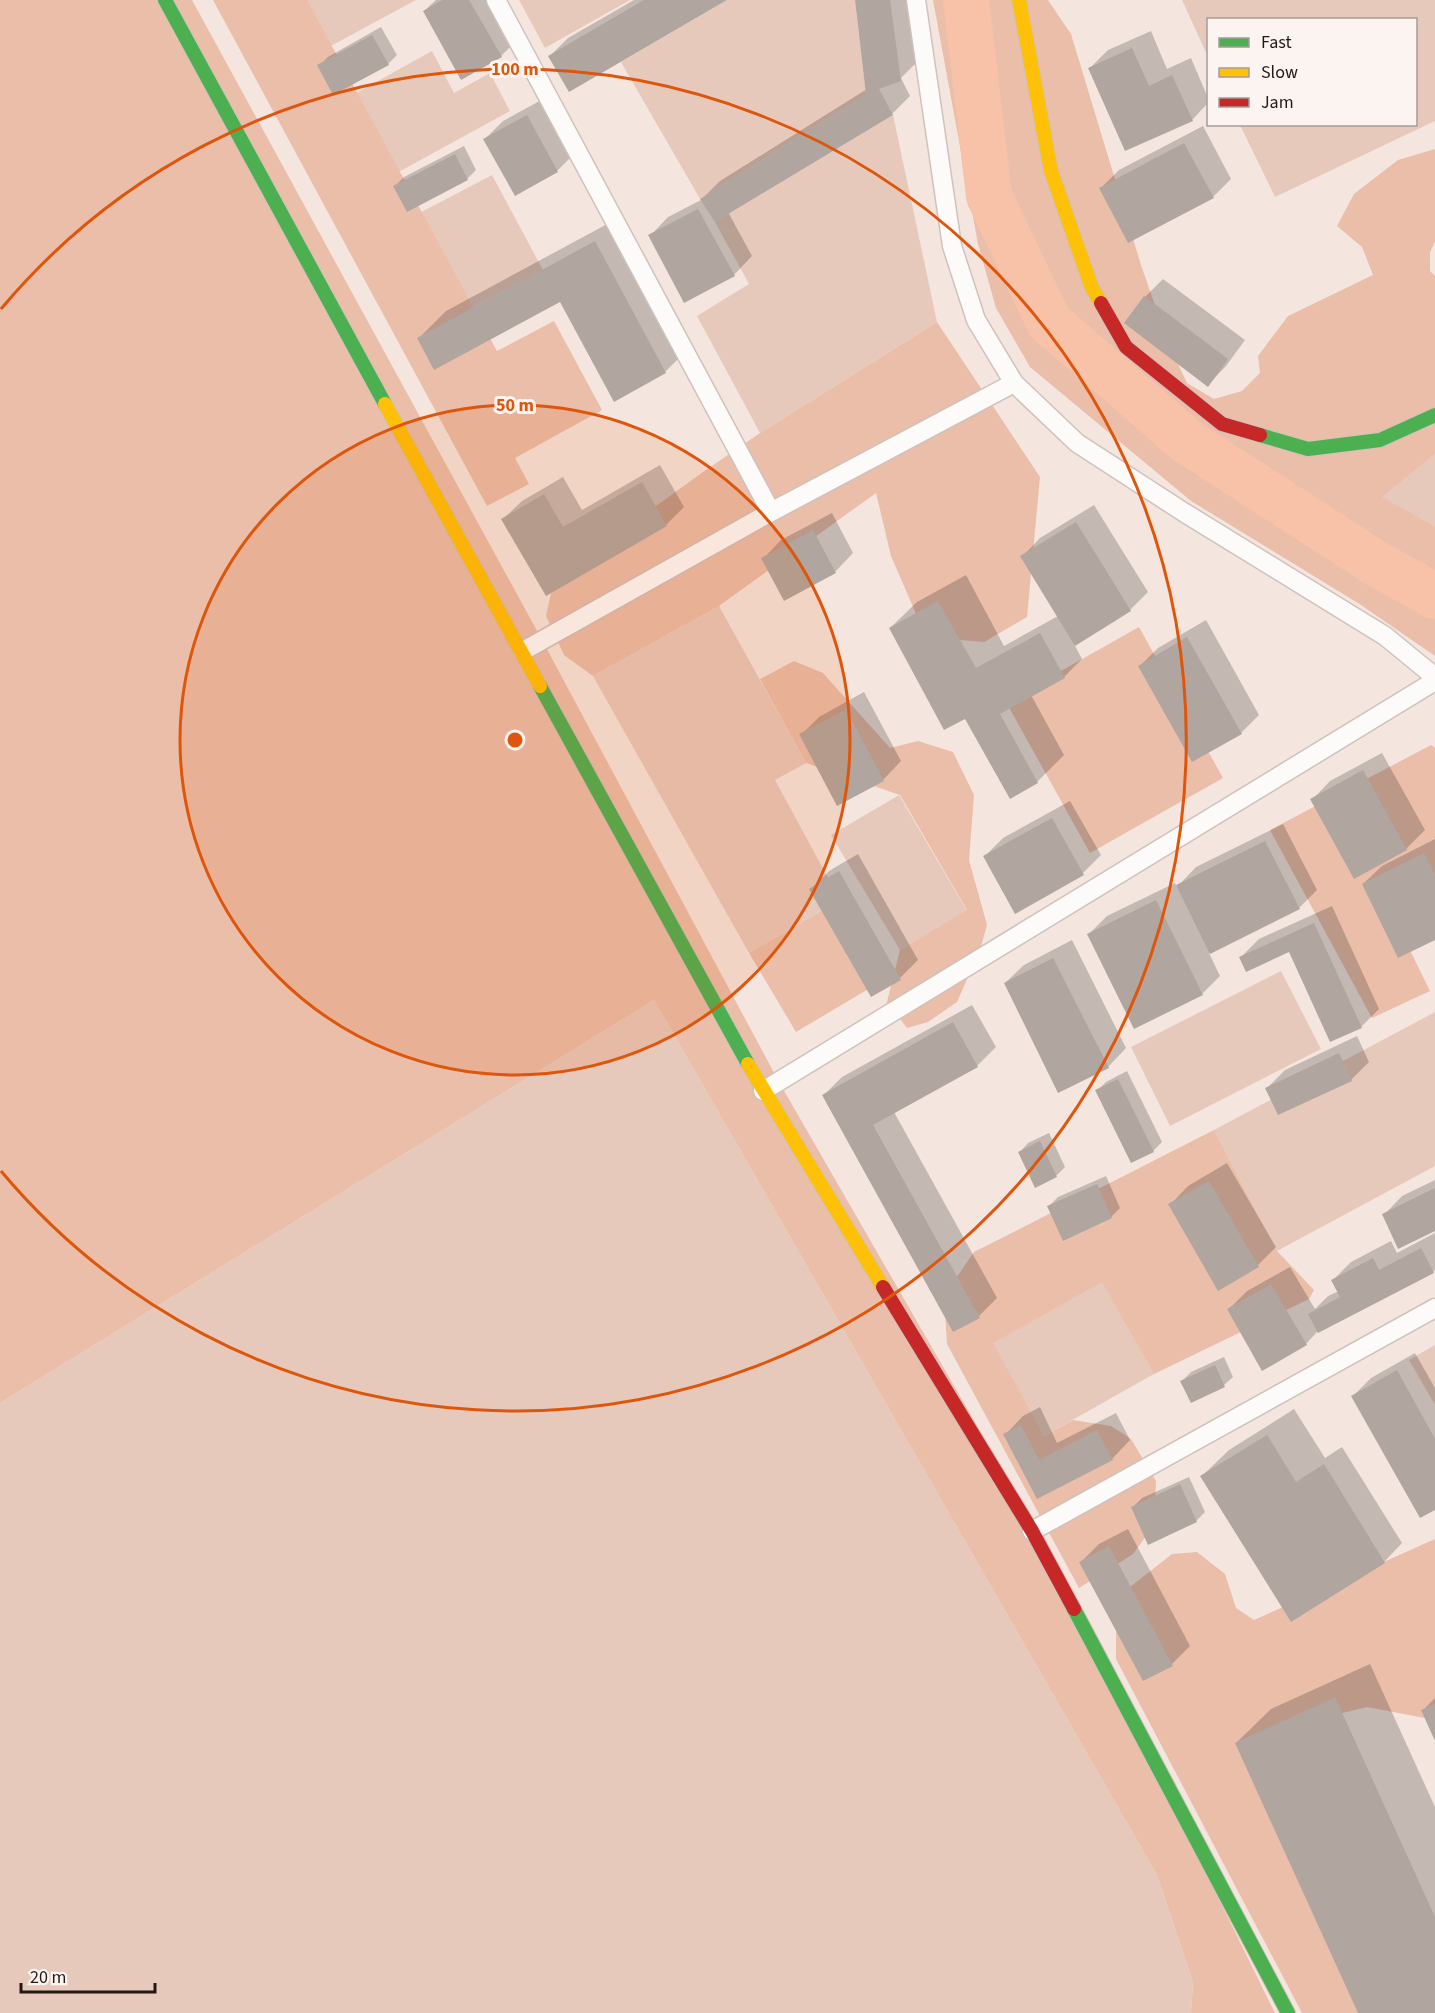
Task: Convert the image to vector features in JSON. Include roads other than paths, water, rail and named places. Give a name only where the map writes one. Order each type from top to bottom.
[{"type":"street","points":[[165,0],[763,1091],[1032,1531],[1288,2013]]},
{"type":"street","points":[[1019,0],[1052,171],[1092,288],[1126,347],[1222,424],[1308,449],[1380,440],[1435,415]]},
{"type":"lane","points":[[496,0],[771,512]]},
{"type":"lane","points":[[763,1091],[1435,679],[1385,636],[1185,513],[1077,442],[1014,383],[976,320],[952,246],[916,0]]},
{"type":"lane","points":[[523,651],[771,512],[1014,383]]},
{"type":"lane","points":[[1032,1531],[1435,1308]]},
{"type":"waterway","points":[[966,0],[989,196],[1049,322],[1188,442],[1377,564],[1435,596]]}]
